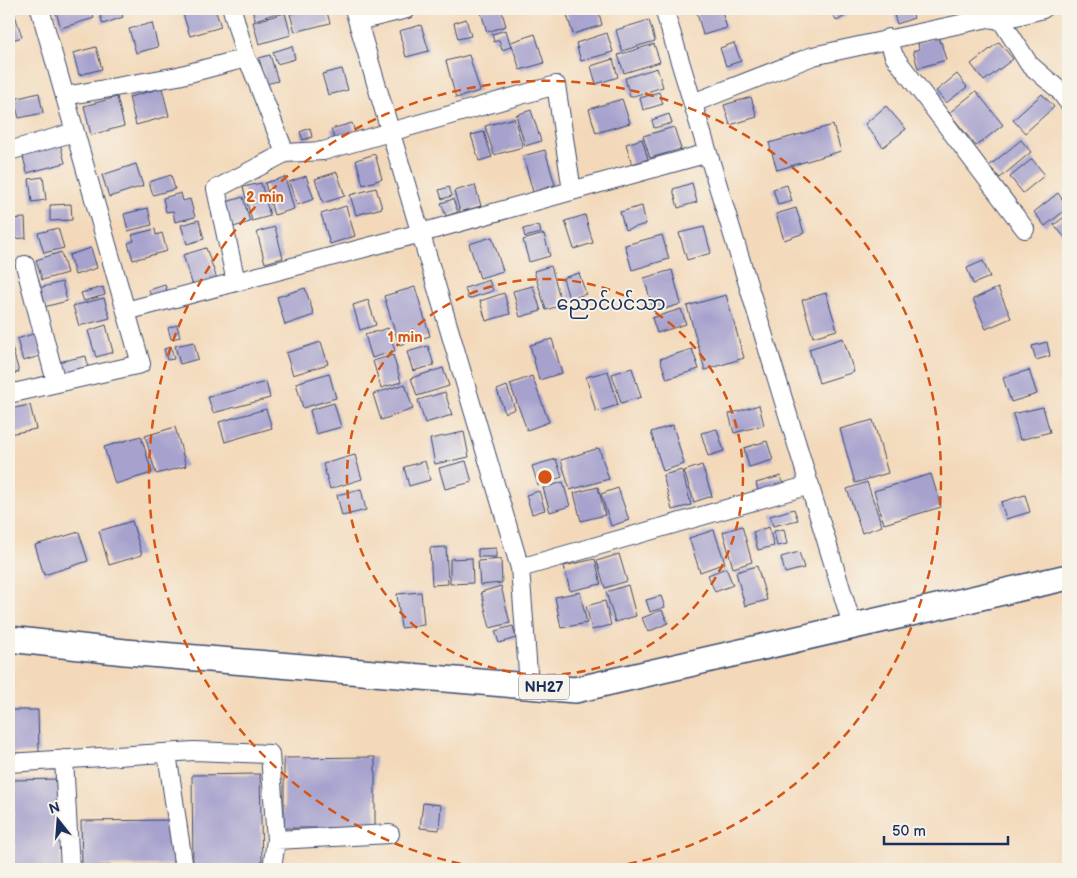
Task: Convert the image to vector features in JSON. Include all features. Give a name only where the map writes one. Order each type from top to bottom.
[{"type":"highway","name":"NH27","points":[[9,639],[125,652],[575,690],[1068,577]]},
{"type":"street","points":[[9,394],[142,364],[40,9]]},
{"type":"street","points":[[232,9],[246,58],[285,153]]},
{"type":"street","points":[[407,9],[356,15],[520,568],[529,686]]},
{"type":"street","points":[[664,9],[849,615],[854,626]]},
{"type":"street","points":[[693,103],[813,56],[888,38],[988,18],[1001,20],[1043,9]]},
{"type":"street","points":[[1001,20],[1029,64],[1059,90],[1068,102]]},
{"type":"street","points":[[888,38],[894,56],[1025,229]]},
{"type":"street","points":[[65,96],[178,76],[246,58]]},
{"type":"street","points":[[236,282],[216,189],[285,153],[323,151],[556,85],[572,191]]},
{"type":"street","points":[[9,151],[75,132]]},
{"type":"street","points":[[126,310],[421,233],[708,153]]},
{"type":"street","points":[[24,265],[56,382]]},
{"type":"street","points":[[520,568],[810,485]]},
{"type":"street","points":[[9,762],[194,752],[270,754],[276,840],[272,869]]},
{"type":"street","points":[[167,753],[184,869]]},
{"type":"street","points":[[64,759],[70,869]]},
{"type":"street","points":[[276,840],[390,834]]},
{"type":"building","points":[[13,9],[22,37],[9,41],[9,10]]},
{"type":"building","points":[[55,9],[91,9],[94,18],[61,28]]},
{"type":"building","points":[[98,9],[120,9],[123,17],[103,24]]},
{"type":"building","points":[[151,9],[163,9],[152,13]]},
{"type":"building","points":[[190,9],[215,9],[221,27],[190,36],[182,11]]},
{"type":"building","points":[[252,9],[283,9],[283,11],[255,20]]},
{"type":"building","points":[[308,9],[326,9],[330,23],[295,32],[290,14]]},
{"type":"building","points":[[480,9],[501,9],[506,26],[487,32]]},
{"type":"building","points":[[565,9],[598,9],[602,25],[573,34]]},
{"type":"building","points":[[696,9],[721,9],[727,28],[703,35]]},
{"type":"building","points":[[829,9],[856,9],[837,21]]},
{"type":"building","points":[[892,9],[911,9],[914,18],[897,24]]},
{"type":"building","points":[[914,9],[930,9],[917,14]]},
{"type":"building","points":[[285,13],[291,35],[259,44],[253,22]]},
{"type":"building","points":[[466,19],[471,36],[458,39],[454,23]]},
{"type":"building","points":[[649,20],[655,41],[622,51],[616,30]]},
{"type":"building","points":[[152,23],[158,47],[136,53],[129,29]]},
{"type":"building","points":[[421,25],[429,51],[406,57],[399,31]]},
{"type":"building","points":[[506,30],[511,47],[502,50],[499,40],[494,42],[492,34]]},
{"type":"building","points":[[607,33],[613,52],[581,61],[576,43]]},
{"type":"building","points":[[535,34],[544,63],[520,70],[511,42]]},
{"type":"building","points":[[938,37],[946,60],[918,68],[913,51],[919,49],[918,43]]},
{"type":"building","points":[[999,42],[1013,59],[984,81],[971,64]]},
{"type":"building","points":[[734,43],[741,61],[726,66],[720,48]]},
{"type":"building","points":[[654,44],[660,62],[624,73],[618,55]]},
{"type":"building","points":[[292,46],[295,59],[277,64],[273,52]]},
{"type":"building","points":[[96,47],[102,69],[79,75],[73,53]]},
{"type":"building","points":[[270,55],[278,81],[266,84],[259,58]]},
{"type":"building","points":[[469,55],[480,91],[456,98],[446,61]]},
{"type":"building","points":[[613,59],[618,77],[596,84],[591,66]]},
{"type":"building","points":[[657,68],[663,87],[630,97],[625,78]]},
{"type":"building","points":[[342,69],[348,90],[328,95],[322,74]]},
{"type":"building","points":[[957,74],[967,87],[946,103],[936,91]]},
{"type":"building","points":[[162,88],[169,116],[136,125],[129,97]]},
{"type":"building","points":[[976,91],[1003,125],[976,146],[949,113]]},
{"type":"building","points":[[659,92],[663,104],[643,110],[640,98]]},
{"type":"building","points":[[39,93],[43,113],[19,118],[14,99]]},
{"type":"building","points":[[1042,94],[1054,107],[1025,133],[1013,120]]},
{"type":"building","points":[[117,97],[124,126],[91,135],[84,106]]},
{"type":"building","points":[[751,97],[757,117],[730,125],[724,105]]},
{"type":"building","points":[[622,99],[630,123],[596,133],[589,109]]},
{"type":"building","points":[[886,106],[906,129],[883,147],[865,124]]},
{"type":"building","points":[[531,110],[541,141],[525,146],[516,115]]},
{"type":"building","points":[[669,114],[672,123],[654,128],[652,120]]},
{"type":"building","points":[[514,118],[523,147],[494,155],[485,126]]},
{"type":"building","points":[[352,123],[356,135],[335,141],[331,129]]},
{"type":"building","points":[[833,125],[841,151],[777,170],[769,143]]},
{"type":"building","points":[[674,127],[681,149],[650,158],[643,136]]},
{"type":"building","points":[[310,128],[312,137],[303,140],[300,132]]},
{"type":"building","points":[[484,132],[492,157],[479,161],[471,135]]},
{"type":"building","points":[[642,139],[648,159],[632,164],[626,144]]},
{"type":"building","points":[[1021,140],[1031,152],[1000,178],[989,166]]},
{"type":"building","points":[[60,143],[65,163],[27,173],[22,152]]},
{"type":"building","points":[[545,150],[555,185],[533,192],[523,156]]},
{"type":"building","points":[[375,154],[382,179],[363,185],[356,160]]},
{"type":"building","points":[[1032,159],[1045,175],[1023,193],[1010,177]]},
{"type":"building","points":[[136,164],[143,186],[109,197],[102,175]]},
{"type":"building","points":[[337,172],[345,196],[323,203],[315,179]]},
{"type":"building","points":[[171,175],[175,189],[153,195],[149,182]]},
{"type":"building","points":[[306,176],[314,199],[297,205],[289,182]]},
{"type":"building","points":[[43,177],[46,200],[32,202],[29,179]]},
{"type":"building","points":[[285,177],[294,209],[274,215],[265,183]]},
{"type":"building","points":[[261,183],[270,216],[252,221],[243,187]]},
{"type":"building","points":[[692,183],[697,202],[678,208],[673,189]]},
{"type":"building","points":[[475,185],[481,206],[460,212],[454,191]]},
{"type":"building","points":[[787,185],[792,201],[778,205],[773,189]]},
{"type":"building","points":[[449,187],[452,196],[442,199],[439,190]]},
{"type":"building","points":[[376,188],[382,208],[356,215],[350,195]]},
{"type":"building","points":[[181,193],[183,201],[190,199],[195,217],[175,222],[173,211],[166,212],[163,198]]},
{"type":"building","points":[[1058,193],[1068,208],[1045,226],[1034,212]]},
{"type":"building","points":[[243,197],[250,222],[230,228],[223,203]]},
{"type":"building","points":[[453,199],[458,212],[446,216],[441,203]]},
{"type":"building","points":[[71,204],[72,220],[50,221],[50,205]]},
{"type":"building","points":[[346,206],[355,236],[330,244],[321,214]]},
{"type":"building","points":[[642,206],[646,224],[625,230],[620,212]]},
{"type":"building","points":[[148,208],[152,225],[128,231],[124,214]]},
{"type":"building","points":[[796,208],[804,233],[784,240],[776,214]]},
{"type":"building","points":[[1068,214],[1068,241],[1054,225]]},
{"type":"building","points":[[585,215],[593,243],[574,249],[565,221]]},
{"type":"building","points":[[25,218],[26,238],[9,239],[9,219]]},
{"type":"building","points":[[199,220],[204,239],[187,244],[181,225]]},
{"type":"building","points":[[539,225],[541,233],[525,237],[523,229]]},
{"type":"building","points":[[275,227],[283,258],[265,263],[257,232]]},
{"type":"building","points":[[704,227],[711,253],[687,260],[679,233]]},
{"type":"building","points":[[58,228],[64,248],[44,253],[38,233]]},
{"type":"building","points":[[155,229],[156,235],[162,233],[167,251],[133,260],[128,243],[134,241],[132,235]]},
{"type":"building","points":[[544,234],[550,256],[529,262],[523,240]]},
{"type":"building","points":[[662,235],[669,259],[632,270],[625,245]]},
{"type":"building","points":[[492,237],[503,271],[480,278],[469,244]]},
{"type":"building","points":[[91,248],[97,268],[75,275],[69,255]]},
{"type":"building","points":[[206,248],[217,279],[193,286],[183,255]]},
{"type":"building","points":[[61,252],[67,273],[42,280],[36,260]]},
{"type":"building","points":[[983,261],[990,277],[973,284],[967,268]]},
{"type":"building","points":[[551,266],[562,305],[546,310],[534,271]]},
{"type":"building","points":[[672,270],[681,304],[654,312],[644,278]]},
{"type":"building","points":[[579,273],[586,294],[569,299],[563,278]]},
{"type":"building","points":[[489,280],[493,291],[468,299],[465,288]]},
{"type":"building","points":[[62,282],[67,301],[44,307],[39,288]]},
{"type":"building","points":[[165,285],[168,294],[152,299],[149,290]]},
{"type":"building","points":[[533,286],[541,311],[520,317],[513,291]]},
{"type":"building","points":[[103,287],[105,295],[84,301],[81,293]]},
{"type":"building","points":[[415,287],[430,336],[399,345],[384,296]]},
{"type":"building","points":[[305,288],[314,315],[285,325],[277,297]]},
{"type":"building","points":[[998,288],[1011,318],[986,329],[973,299]]},
{"type":"building","points":[[504,293],[510,314],[486,321],[480,301]]},
{"type":"building","points":[[826,293],[837,330],[813,337],[802,300]]},
{"type":"building","points":[[726,295],[744,358],[705,370],[687,306]]},
{"type":"building","points":[[104,298],[110,318],[79,326],[73,306]]},
{"type":"building","points":[[368,300],[376,325],[360,330],[353,305]]},
{"type":"building","points":[[681,309],[686,324],[657,333],[652,318]]},
{"type":"building","points":[[106,325],[113,352],[96,357],[88,331]]},
{"type":"building","points":[[177,325],[180,337],[171,339],[168,328]]},
{"type":"building","points":[[388,328],[395,351],[372,358],[365,335]]},
{"type":"building","points":[[36,333],[43,355],[23,361],[17,339]]},
{"type":"building","points":[[843,338],[854,372],[819,383],[809,349]]},
{"type":"building","points":[[552,339],[562,373],[539,380],[530,345]]},
{"type":"building","points":[[194,342],[198,359],[180,364],[175,346]]},
{"type":"building","points":[[321,342],[328,364],[293,375],[286,353]]},
{"type":"building","points":[[1047,342],[1050,356],[1036,360],[1032,346]]},
{"type":"building","points":[[9,344],[11,344],[19,372],[9,375]]},
{"type":"building","points":[[428,346],[434,365],[413,371],[407,352]]},
{"type":"building","points":[[171,347],[174,359],[167,360],[164,349]]},
{"type":"building","points":[[692,349],[699,369],[667,379],[660,359]]},
{"type":"building","points":[[393,355],[401,382],[381,388],[373,361]]},
{"type":"building","points":[[86,356],[89,372],[61,379],[58,362]]},
{"type":"building","points":[[443,368],[449,386],[417,396],[411,378]]},
{"type":"building","points":[[632,368],[641,397],[621,403],[612,374]]},
{"type":"building","points":[[1029,370],[1037,394],[1011,402],[1003,378]]},
{"type":"building","points":[[608,371],[618,405],[596,412],[586,377]]},
{"type":"building","points":[[329,373],[336,398],[303,408],[296,383]]},
{"type":"building","points":[[532,376],[549,422],[527,430],[510,384]]},
{"type":"building","points":[[266,382],[270,398],[213,413],[208,397]]},
{"type":"building","points":[[405,384],[413,409],[381,420],[373,394]]},
{"type":"building","points":[[507,386],[515,409],[505,413],[497,390]]},
{"type":"building","points":[[445,392],[452,415],[425,423],[418,400]]},
{"type":"building","points":[[334,403],[341,427],[316,434],[310,410]]},
{"type":"building","points":[[30,405],[36,429],[9,434],[9,409]]},
{"type":"building","points":[[759,405],[764,425],[734,433],[729,414]]},
{"type":"building","points":[[1043,407],[1050,432],[1020,440],[1013,414]]},
{"type":"building","points":[[266,409],[272,428],[225,442],[219,422]]},
{"type":"building","points":[[873,420],[888,473],[855,483],[840,429]]},
{"type":"building","points":[[673,425],[684,464],[663,471],[651,432]]},
{"type":"building","points":[[175,427],[186,466],[156,474],[145,436]]},
{"type":"building","points":[[717,429],[724,451],[708,456],[701,433]]},
{"type":"building","points":[[464,432],[469,457],[435,464],[430,439]]},
{"type":"building","points":[[141,436],[152,473],[115,484],[104,447]]},
{"type":"building","points":[[767,441],[773,460],[749,467],[744,448]]},
{"type":"building","points":[[599,448],[609,479],[570,490],[561,460]]},
{"type":"building","points":[[355,455],[362,479],[330,489],[323,464]]},
{"type":"building","points":[[556,459],[562,477],[538,485],[532,466]]},
{"type":"building","points":[[425,461],[430,480],[409,486],[404,467]]},
{"type":"building","points":[[466,461],[472,482],[445,489],[439,468]]},
{"type":"building","points":[[702,465],[712,496],[694,502],[684,471]]},
{"type":"building","points":[[682,470],[691,505],[672,510],[663,475]]},
{"type":"building","points":[[931,474],[941,507],[884,524],[874,491]]},
{"type":"building","points":[[781,476],[785,489],[760,497],[756,483]]},
{"type":"building","points":[[563,482],[570,506],[550,512],[543,488]]},
{"type":"building","points":[[867,482],[882,526],[862,533],[847,489]]},
{"type":"building","points":[[598,487],[605,515],[581,521],[574,493]]},
{"type":"building","points":[[618,488],[629,520],[611,526],[601,494]]},
{"type":"building","points":[[361,489],[366,510],[342,516],[337,495]]},
{"type":"building","points":[[539,491],[545,510],[532,514],[526,495]]},
{"type":"building","points":[[1025,495],[1030,512],[1006,519],[1001,502]]},
{"type":"building","points":[[794,509],[798,520],[773,526],[770,516]]},
{"type":"building","points":[[132,521],[142,555],[109,565],[99,531]]},
{"type":"building","points":[[742,526],[752,562],[733,568],[723,532]]},
{"type":"building","points":[[769,527],[774,546],[758,550],[753,532]]},
{"type":"building","points":[[784,529],[787,544],[777,546],[774,531]]},
{"type":"building","points":[[714,530],[725,563],[700,572],[689,538]]},
{"type":"building","points":[[79,532],[88,561],[44,575],[35,545]]},
{"type":"building","points":[[446,547],[448,584],[432,585],[430,548]]},
{"type":"building","points":[[496,548],[496,557],[478,557],[478,549]]},
{"type":"building","points":[[799,552],[804,568],[785,573],[781,557]]},
{"type":"building","points":[[619,554],[627,581],[605,588],[597,561]]},
{"type":"building","points":[[472,558],[473,583],[450,584],[450,559]]},
{"type":"building","points":[[501,559],[502,583],[480,585],[478,561]]},
{"type":"building","points":[[595,559],[601,584],[570,591],[564,566]]},
{"type":"building","points":[[757,566],[767,600],[745,606],[736,572]]},
{"type":"building","points":[[726,568],[733,585],[715,592],[708,575]]},
{"type":"building","points":[[628,585],[636,616],[615,622],[606,592]]},
{"type":"building","points":[[501,586],[510,623],[490,628],[481,592]]},
{"type":"building","points":[[421,592],[424,625],[401,628],[397,594]]},
{"type":"building","points":[[580,592],[587,623],[561,628],[555,597]]},
{"type":"building","points":[[661,596],[665,607],[650,612],[646,600]]},
{"type":"building","points":[[605,601],[611,625],[592,630],[586,606]]},
{"type":"building","points":[[662,610],[668,623],[648,632],[642,618]]},
{"type":"building","points":[[513,626],[516,638],[499,643],[495,631]]},
{"type":"building","points":[[9,710],[38,710],[39,753],[9,753]]},
{"type":"building","points":[[375,757],[375,828],[284,828],[284,758]]},
{"type":"building","points":[[260,774],[262,865],[193,867],[192,775]]},
{"type":"building","points":[[59,779],[61,869],[15,869],[13,780]]},
{"type":"building","points":[[423,803],[441,805],[439,830],[420,828]]},
{"type":"building","points":[[173,820],[173,865],[82,866],[81,821]]},
{"type":"building","points":[[310,866],[311,869],[293,869],[293,868]]},
{"type":"district","name":"ညောင်ပင်သာ","points":[[611,303]]}]
